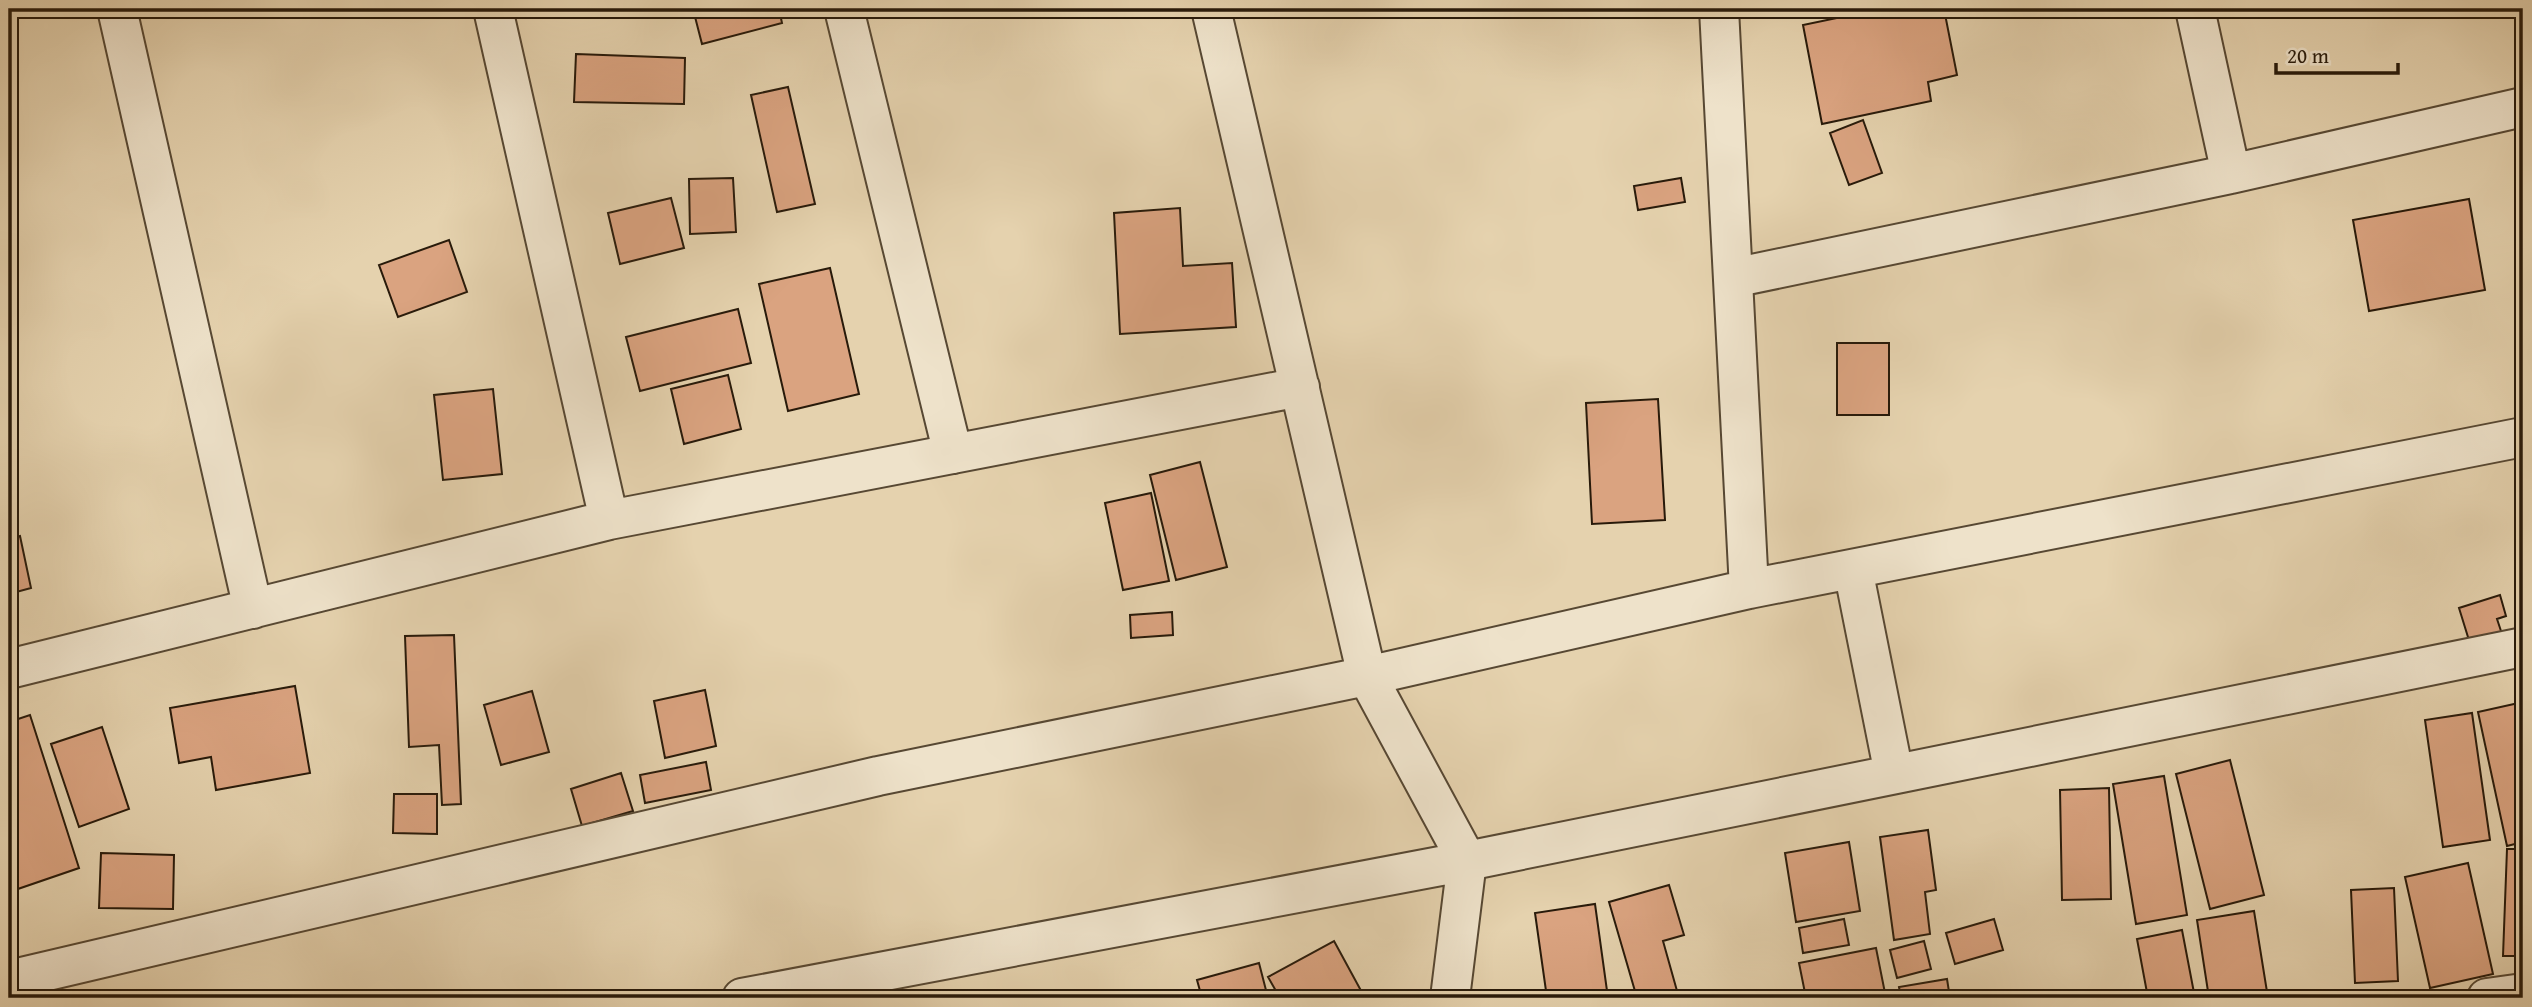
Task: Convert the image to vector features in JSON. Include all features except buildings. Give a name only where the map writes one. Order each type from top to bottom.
[{"type":"street","points":[[117,9],[253,610]]},
{"type":"street","points":[[493,9],[610,520]]},
{"type":"street","points":[[844,9],[953,454]]},
{"type":"street","points":[[1211,9],[1367,676],[1467,861],[1450,998]]},
{"type":"street","points":[[1719,9],[1749,589]]},
{"type":"street","points":[[2196,9],[2231,174]]},
{"type":"street","points":[[1733,278],[2231,174],[2523,107]]},
{"type":"street","points":[[9,669],[610,520],[1300,387]]},
{"type":"street","points":[[9,980],[878,776],[1367,676],[1749,589],[2523,437]]},
{"type":"street","points":[[1853,569],[1894,774]]},
{"type":"street","points":[[742,998],[869,986],[1467,861],[2523,647]]},
{"type":"street","points":[[2487,998],[2523,993]]}]
